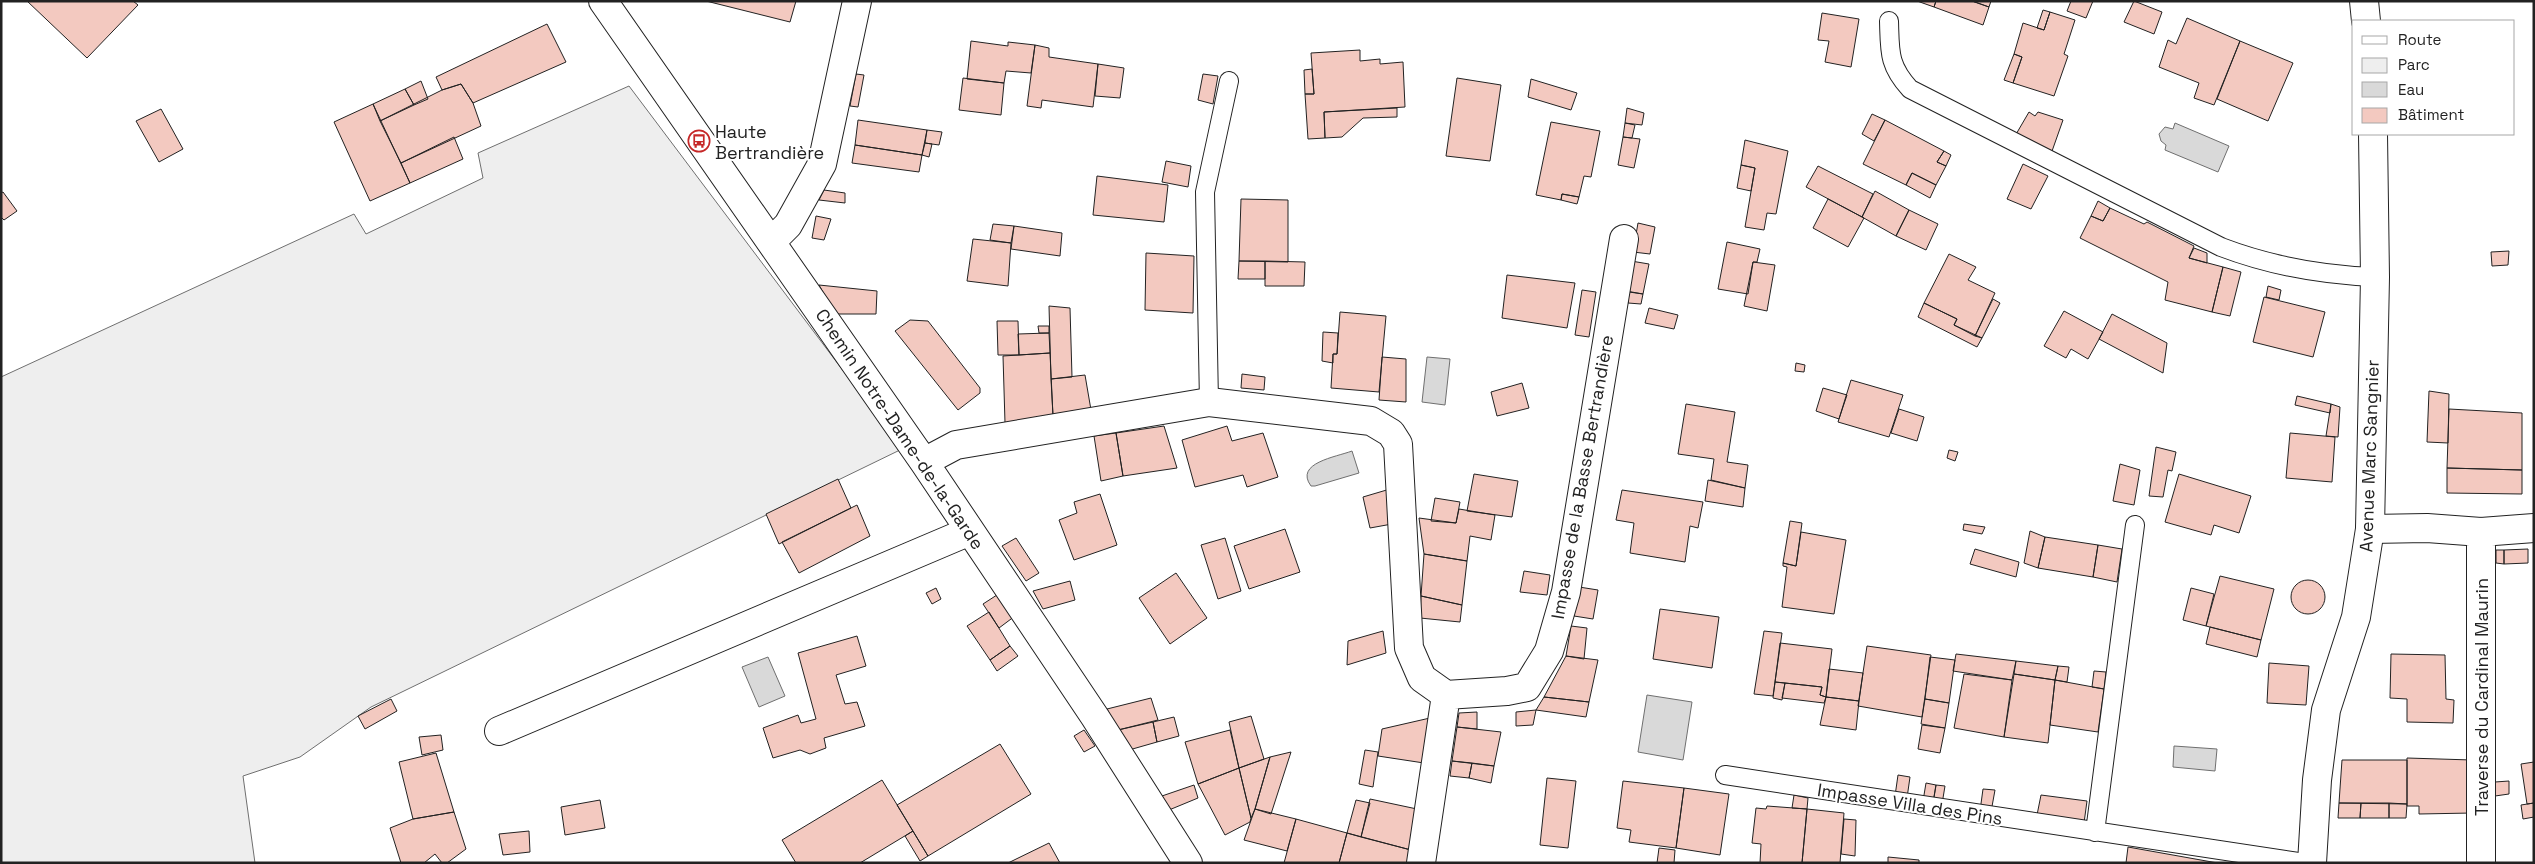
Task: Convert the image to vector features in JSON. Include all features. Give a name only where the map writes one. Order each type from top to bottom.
[{"type":"street","name":"Chemin Notre-Dame-de-la-Garde","points":[[603,1],[924,462],[1095,717],[1188,863]]},
{"type":"street","points":[[771,242],[788,225],[822,164],[857,1]]},
{"type":"street","points":[[2364,1],[2366,20]]},
{"type":"street","name":"Avenue Marc Sangnier","points":[[2312,863],[2317,780],[2326,710],[2356,617],[2370,529],[2375,277],[2373,135]]},
{"type":"street","name":"Impasse de la Basse Bertrandière","points":[[1446,695],[1507,691],[1527,686],[1549,652],[1566,592],[1624,239]]},
{"type":"street","points":[[924,462],[956,445],[1209,402],[1371,422],[1391,433],[1398,444],[1409,648],[1422,678],[1446,695],[1421,863]]},
{"type":"street","points":[[2370,529],[2427,528],[2481,532],[2534,528]]},
{"type":"street","points":[[498,731],[970,531]]},
{"type":"street","name":"Traverse du Cardinal Maurin","points":[[2481,532],[2481,863]]},
{"type":"lane","points":[[1889,21],[1890,56],[1897,74],[1910,89],[2221,247],[2253,259],[2330,275],[2375,277]]},
{"type":"lane","points":[[1209,402],[1205,192],[1229,81]]},
{"type":"lane","points":[[2095,832],[2135,525]]},
{"type":"lane","name":"Impasse Villa des Pins","points":[[1725,775],[2305,863]]},
{"type":"green space","points":[[629,86],[902,449],[371,707],[300,757],[243,776],[255,863],[1,863],[1,377],[354,214],[366,234],[483,178],[478,153]]},
{"type":"water","points":[[2175,123],[2229,146],[2218,172],[2165,150],[2166,145],[2161,141],[2159,134],[2165,127],[2173,129]]},
{"type":"water","points":[[1427,357],[1450,359],[1445,405],[1422,402]]},
{"type":"water","points":[[1352,451],[1359,473],[1311,486],[1307,478],[1312,466]]},
{"type":"water","points":[[768,657],[785,696],[759,707],[742,667]]},
{"type":"water","points":[[1647,695],[1692,702],[1683,760],[1638,752]]},
{"type":"water","points":[[2174,746],[2217,749],[2215,771],[2173,767]]},
{"type":"building","points":[[27,1],[133,1],[138,5],[87,58]]},
{"type":"building","points":[[706,1],[796,1],[790,22]]},
{"type":"building","points":[[1917,1],[1936,1],[1934,7]]},
{"type":"building","points":[[1936,1],[1972,1],[1989,7],[1983,25],[1934,7]]},
{"type":"building","points":[[1972,1],[1991,1],[1989,7]]},
{"type":"building","points":[[2071,1],[2093,1],[2086,18],[2067,11]]},
{"type":"building","points":[[2134,1],[2162,12],[2154,34],[2124,22]]},
{"type":"building","points":[[2043,10],[2050,12],[2044,30],[2037,28]]},
{"type":"building","points":[[2050,12],[2075,20],[2064,54],[2068,56],[2054,96],[2013,83],[2022,57],[2014,54],[2023,23],[2044,30]]},
{"type":"building","points":[[1822,13],[1859,19],[1851,67],[1825,62],[1829,41],[1818,40]]},
{"type":"building","points":[[2187,18],[2240,41],[2214,105],[2194,98],[2199,83],[2159,67],[2168,40],[2176,44]]},
{"type":"building","points":[[547,24],[566,62],[473,103],[461,84],[442,90],[436,77]]},
{"type":"building","points":[[971,41],[1008,46],[1008,42],[1035,45],[1031,73],[1006,71],[1004,83],[967,79]]},
{"type":"building","points":[[2240,41],[2293,63],[2268,121],[2217,99]]},
{"type":"building","points":[[1035,45],[1049,48],[1049,57],[1098,64],[1093,107],[1042,100],[1041,108],[1027,106]]},
{"type":"building","points":[[1360,50],[1360,61],[1380,59],[1380,64],[1403,62],[1405,107],[1324,112],[1325,138],[1308,139],[1305,94],[1314,94],[1311,53]]},
{"type":"building","points":[[2014,54],[2022,57],[2013,83],[2004,80]]},
{"type":"building","points":[[1098,64],[1124,68],[1120,98],[1095,96]]},
{"type":"building","points":[[1312,69],[1314,94],[1305,94],[1304,70]]},
{"type":"building","points":[[856,74],[864,75],[858,107],[850,106]]},
{"type":"building","points":[[1203,74],[1218,76],[1213,104],[1198,100]]},
{"type":"building","points":[[963,78],[1004,83],[1001,115],[959,110]]},
{"type":"building","points":[[1457,78],[1501,85],[1490,161],[1446,156]]},
{"type":"building","points":[[1531,79],[1577,93],[1571,110],[1528,97]]},
{"type":"building","points":[[421,81],[428,99],[414,105],[405,89]]},
{"type":"building","points":[[461,84],[473,103],[481,126],[401,163],[380,121],[442,90]]},
{"type":"building","points":[[405,89],[414,105],[380,121],[373,104]]},
{"type":"building","points":[[373,104],[410,183],[370,201],[334,122]]},
{"type":"building","points":[[1397,108],[1397,117],[1363,118],[1342,137],[1325,138],[1324,112]]},
{"type":"building","points":[[1627,108],[1644,113],[1642,125],[1625,123]]},
{"type":"building","points":[[161,109],[183,149],[159,162],[136,121]]},
{"type":"building","points":[[2029,112],[2035,116],[2038,112],[2063,120],[2051,154],[2015,136]]},
{"type":"building","points":[[1872,114],[1885,120],[1874,141],[1862,134]]},
{"type":"building","points":[[858,120],[927,130],[922,155],[855,145]]},
{"type":"building","points":[[1885,120],[1944,151],[1937,162],[1946,166],[1936,185],[1912,173],[1906,185],[1863,164]]},
{"type":"building","points":[[1551,122],[1600,131],[1591,177],[1584,176],[1579,197],[1562,194],[1561,200],[1536,195]]},
{"type":"building","points":[[1625,123],[1635,125],[1632,138],[1623,137]]},
{"type":"building","points":[[927,130],[942,132],[939,145],[925,143]]},
{"type":"building","points":[[454,137],[463,159],[410,183],[401,163]]},
{"type":"building","points":[[1623,137],[1640,139],[1634,168],[1618,165]]},
{"type":"building","points":[[1745,140],[1788,151],[1776,214],[1767,213],[1764,230],[1745,227],[1755,168],[1741,165]]},
{"type":"building","points":[[925,143],[932,144],[929,157],[922,155]]},
{"type":"building","points":[[855,145],[922,155],[919,172],[852,163]]},
{"type":"building","points":[[1944,151],[1951,155],[1946,166],[1937,162]]},
{"type":"building","points":[[1166,161],[1191,166],[1188,187],[1162,182]]},
{"type":"building","points":[[2023,164],[2048,176],[2031,209],[2007,199]]},
{"type":"building","points":[[1741,165],[1755,168],[1751,191],[1737,188]]},
{"type":"building","points":[[1818,166],[1873,194],[1862,217],[1806,187]]},
{"type":"building","points":[[1912,173],[1936,185],[1930,198],[1906,185]]},
{"type":"building","points":[[1097,176],[1168,185],[1164,222],[1093,215]]},
{"type":"building","points":[[824,190],[845,193],[845,203],[819,200]]},
{"type":"building","points":[[1875,191],[1909,210],[1896,236],[1862,217]]},
{"type":"building","points":[[3,192],[17,211],[4,220],[1,217],[1,193]]},
{"type":"building","points":[[1562,194],[1579,197],[1577,204],[1561,200]]},
{"type":"building","points":[[1241,199],[1288,200],[1288,262],[1239,261]]},
{"type":"building","points":[[1828,199],[1864,218],[1848,247],[1813,228]]},
{"type":"building","points":[[2098,201],[2110,208],[2103,221],[2091,216]]},
{"type":"building","points":[[2110,208],[2144,224],[2147,222],[2194,246],[2189,258],[2223,267],[2212,312],[2165,300],[2168,282],[2080,238],[2091,216],[2103,221]]},
{"type":"building","points":[[1909,210],[1938,224],[1926,250],[1896,236]]},
{"type":"building","points":[[816,216],[831,219],[824,240],[812,238]]},
{"type":"building","points":[[1638,223],[1655,227],[1650,254],[1633,252]]},
{"type":"building","points":[[993,224],[1014,226],[1011,243],[990,240]]},
{"type":"building","points":[[1014,226],[1062,233],[1060,256],[1011,249]]},
{"type":"building","points":[[973,239],[1011,243],[1008,286],[967,281]]},
{"type":"building","points":[[1727,242],[1760,249],[1757,262],[1753,262],[1748,294],[1718,289]]},
{"type":"building","points":[[2194,248],[2207,253],[2207,263],[2189,258]]},
{"type":"building","points":[[2509,251],[2508,265],[2492,266],[2491,252]]},
{"type":"building","points":[[1146,253],[1194,256],[1193,313],[1145,310]]},
{"type":"building","points":[[1949,254],[1976,267],[1968,280],[1995,293],[1975,336],[1954,325],[1957,319],[1924,303]]},
{"type":"building","points":[[1239,261],[1265,261],[1265,279],[1238,279]]},
{"type":"building","points":[[1265,261],[1305,262],[1304,286],[1265,286]]},
{"type":"building","points":[[1631,261],[1649,264],[1643,294],[1626,291]]},
{"type":"building","points":[[1753,262],[1775,265],[1767,311],[1744,306]]},
{"type":"building","points":[[2223,267],[2241,272],[2230,316],[2212,312]]},
{"type":"building","points":[[1507,275],[1575,283],[1567,328],[1502,318]]},
{"type":"building","points":[[819,285],[877,291],[876,314],[835,314]]},
{"type":"building","points":[[2268,286],[2281,290],[2279,300],[2266,297]]},
{"type":"building","points":[[1582,290],[1596,292],[1589,337],[1575,335]]},
{"type":"building","points":[[1629,292],[1643,294],[1641,304],[1628,303]]},
{"type":"building","points":[[2264,297],[2325,312],[2313,357],[2253,342]]},
{"type":"building","points":[[1993,299],[2000,303],[1982,338],[1975,336]]},
{"type":"building","points":[[1924,303],[1957,319],[1954,325],[1982,338],[1977,347],[1918,317]]},
{"type":"building","points":[[1049,306],[1070,308],[1072,377],[1051,379]]},
{"type":"building","points":[[1649,308],[1678,315],[1674,329],[1645,323]]},
{"type":"building","points":[[2064,311],[2103,332],[2088,359],[2071,349],[2066,358],[2044,346]]},
{"type":"building","points":[[1340,312],[1386,316],[1379,392],[1331,388],[1333,354],[1337,354]]},
{"type":"building","points":[[2112,314],[2167,343],[2163,373],[2099,339]]},
{"type":"building","points":[[910,320],[928,321],[980,388],[980,393],[958,410],[895,331]]},
{"type":"building","points":[[997,321],[1018,321],[1019,355],[998,355]]},
{"type":"building","points":[[1038,326],[1049,326],[1049,333],[1039,333]]},
{"type":"building","points":[[1323,332],[1338,333],[1337,354],[1333,354],[1333,363],[1322,361]]},
{"type":"building","points":[[1049,333],[1050,353],[1019,355],[1018,334]]},
{"type":"building","points":[[1050,353],[1053,416],[1005,423],[1003,356]]},
{"type":"building","points":[[1382,357],[1406,359],[1406,402],[1379,400]]},
{"type":"building","points":[[1796,363],[1805,365],[1804,372],[1795,371]]},
{"type":"building","points":[[1242,374],[1265,377],[1264,390],[1241,388]]},
{"type":"building","points":[[1085,375],[1091,410],[1053,416],[1051,379]]},
{"type":"building","points":[[1851,380],[1903,395],[1889,437],[1838,422]]},
{"type":"building","points":[[1522,383],[1529,408],[1497,416],[1491,392]]},
{"type":"building","points":[[1823,388],[1847,395],[1839,419],[1816,411]]},
{"type":"building","points":[[2429,391],[2449,394],[2448,443],[2427,442]]},
{"type":"building","points":[[2297,396],[2331,404],[2330,413],[2295,405]]},
{"type":"building","points":[[1686,404],[1735,412],[1727,462],[1748,465],[1745,488],[1711,480],[1714,459],[1678,454]]},
{"type":"building","points":[[2331,404],[2340,407],[2338,437],[2326,436]]},
{"type":"building","points":[[1899,409],[1924,417],[1917,441],[1891,433]]},
{"type":"building","points":[[2449,409],[2522,413],[2522,470],[2447,468]]},
{"type":"building","points":[[1164,426],[1177,468],[1123,476],[1116,433]]},
{"type":"building","points":[[1227,426],[1232,441],[1263,433],[1278,477],[1247,487],[1243,475],[1195,487],[1182,440]]},
{"type":"building","points":[[1116,433],[1123,476],[1101,481],[1094,436]]},
{"type":"building","points":[[2290,433],[2335,437],[2332,482],[2286,478]]},
{"type":"building","points":[[2156,447],[2176,452],[2172,471],[2168,470],[2163,497],[2149,496]]},
{"type":"building","points":[[1949,450],[1958,452],[1955,461],[1947,458]]},
{"type":"building","points":[[2120,464],[2140,470],[2134,505],[2113,501]]},
{"type":"building","points":[[2447,468],[2522,470],[2522,494],[2447,493]]},
{"type":"building","points":[[1474,474],[1518,481],[1512,517],[1467,511]]},
{"type":"building","points":[[2179,474],[2251,496],[2239,533],[2214,525],[2211,535],[2165,522]]},
{"type":"building","points":[[838,479],[851,508],[779,544],[766,514]]},
{"type":"building","points":[[1708,480],[1745,488],[1743,507],[1705,501]]},
{"type":"building","points":[[1390,489],[1392,524],[1370,528],[1363,497]]},
{"type":"building","points":[[1622,490],[1703,502],[1698,528],[1690,526],[1685,562],[1630,553],[1634,523],[1616,520]]},
{"type":"building","points":[[1100,494],[1117,545],[1074,560],[1059,520],[1077,513],[1074,502]]},
{"type":"building","points":[[1435,498],[1460,502],[1456,523],[1431,521]]},
{"type":"building","points":[[857,505],[870,536],[799,573],[782,542]]},
{"type":"building","points":[[1459,509],[1495,515],[1491,540],[1470,536],[1467,561],[1424,554],[1419,518],[1456,523]]},
{"type":"building","points":[[1790,521],[1802,523],[1796,566],[1783,563]]},
{"type":"building","points":[[1964,524],[1985,527],[1982,534],[1963,530]]},
{"type":"building","points":[[1285,529],[1300,572],[1249,589],[1234,546]]},
{"type":"building","points":[[2030,531],[2045,537],[2038,568],[2024,563]]},
{"type":"building","points":[[1801,532],[1846,540],[1834,614],[1782,607],[1787,567],[1783,566],[1783,563],[1796,566]]},
{"type":"building","points":[[2045,537],[2098,545],[2093,577],[2038,568]]},
{"type":"building","points":[[1016,538],[1039,573],[1026,581],[1002,546]]},
{"type":"building","points":[[1225,538],[1241,591],[1218,599],[1201,545]]},
{"type":"building","points":[[2098,545],[2122,549],[2117,582],[2093,577]]},
{"type":"building","points":[[1975,549],[2019,562],[2016,577],[1970,564]]},
{"type":"building","points":[[2528,549],[2528,563],[2504,564],[2504,550]]},
{"type":"building","points":[[2496,550],[2504,550],[2504,564],[2496,563]]},
{"type":"building","points":[[1424,554],[1467,561],[1462,605],[1421,596]]},
{"type":"building","points":[[1524,571],[1550,575],[1547,595],[1520,592]]},
{"type":"building","points":[[1176,573],[1207,618],[1170,644],[1139,598]]},
{"type":"building","points":[[2220,576],[2274,589],[2261,640],[2206,626]]},
{"type":"building","points":[[2308,580],[2320,585],[2325,597],[2320,609],[2308,614],[2296,609],[2291,597],[2296,585]]},
{"type":"building","points":[[1070,581],[1075,600],[1043,609],[1033,591]]},
{"type":"building","points":[[1579,587],[1598,590],[1593,619],[1574,616]]},
{"type":"building","points":[[936,588],[941,599],[932,604],[926,593]]},
{"type":"building","points":[[2191,588],[2214,594],[2206,626],[2183,620]]},
{"type":"building","points":[[1000,593],[1015,616],[999,628],[983,604]]},
{"type":"building","points":[[1421,596],[1462,605],[1460,622],[1420,618]]},
{"type":"building","points":[[1660,609],[1719,617],[1712,668],[1653,659]]},
{"type":"building","points":[[989,612],[1010,646],[990,660],[967,626]]},
{"type":"building","points":[[1571,626],[1587,628],[1584,659],[1566,656]]},
{"type":"building","points":[[2210,627],[2261,640],[2257,657],[2206,644]]},
{"type":"building","points":[[1383,631],[1386,653],[1347,665],[1348,641]]},
{"type":"building","points":[[1764,631],[1782,633],[1773,696],[1754,694]]},
{"type":"building","points":[[857,636],[866,666],[836,675],[845,704],[857,702],[865,726],[824,738],[826,748],[810,754],[800,750],[773,758],[763,728],[798,715],[801,723],[816,719],[798,653]]},
{"type":"building","points":[[1780,643],[1832,649],[1826,697],[1820,695],[1822,687],[1775,682]]},
{"type":"building","points":[[1010,646],[1018,656],[997,671],[990,660]]},
{"type":"building","points":[[1867,646],[1931,655],[1922,717],[1858,706]]},
{"type":"building","points":[[1956,654],[2016,661],[2012,680],[1953,671]]},
{"type":"building","points":[[2391,654],[2445,655],[2446,699],[2454,700],[2453,723],[2407,722],[2407,699],[2390,698]]},
{"type":"building","points":[[1566,656],[1598,660],[1589,702],[1544,697]]},
{"type":"building","points":[[1930,657],[1955,660],[1949,703],[1925,699]]},
{"type":"building","points":[[2016,661],[2058,666],[2055,680],[2014,674]]},
{"type":"building","points":[[2269,663],[2309,666],[2306,705],[2267,703]]},
{"type":"building","points":[[2058,666],[2069,667],[2067,682],[2055,680]]},
{"type":"building","points":[[1829,669],[1863,673],[1859,701],[1826,697]]},
{"type":"building","points":[[2094,671],[2106,672],[2104,689],[2092,687]]},
{"type":"building","points":[[1964,674],[2012,680],[2004,737],[1954,728]]},
{"type":"building","points":[[2014,674],[2055,680],[2048,743],[2004,737]]},
{"type":"building","points":[[2055,680],[2104,689],[2098,732],[2050,725]]},
{"type":"building","points":[[1775,682],[1785,683],[1782,700],[1773,698]]},
{"type":"building","points":[[1785,683],[1822,687],[1820,695],[1826,697],[1824,703],[1782,698]]},
{"type":"building","points":[[1544,697],[1589,702],[1586,717],[1536,710]]},
{"type":"building","points":[[1826,697],[1859,701],[1856,730],[1820,725]]},
{"type":"building","points":[[1151,698],[1158,720],[1118,730],[1107,709]]},
{"type":"building","points":[[391,699],[397,711],[365,729],[358,716]]},
{"type":"building","points":[[1925,699],[1949,703],[1945,728],[1921,724]]},
{"type":"building","points":[[1536,710],[1533,725],[1516,726],[1516,712]]},
{"type":"building","points":[[1477,712],[1477,729],[1457,727],[1459,713]]},
{"type":"building","points":[[1251,716],[1264,759],[1239,768],[1229,722]]},
{"type":"building","points":[[1174,717],[1179,736],[1157,742],[1153,722]]},
{"type":"building","points":[[1430,718],[1424,763],[1378,756],[1382,729]]},
{"type":"building","points":[[1153,722],[1157,742],[1129,750],[1118,730]]},
{"type":"building","points":[[1922,725],[1945,728],[1940,753],[1918,749]]},
{"type":"building","points":[[1457,727],[1501,732],[1494,766],[1452,761]]},
{"type":"building","points":[[1084,730],[1095,746],[1084,752],[1074,736]]},
{"type":"building","points":[[1230,730],[1239,768],[1198,784],[1185,742]]},
{"type":"building","points":[[441,735],[443,750],[422,755],[419,737]]},
{"type":"building","points":[[1000,744],[1031,794],[928,856],[897,805]]},
{"type":"building","points":[[1365,750],[1378,752],[1373,787],[1359,784]]},
{"type":"building","points":[[1291,752],[1271,814],[1255,809],[1270,757]]},
{"type":"building","points":[[436,753],[454,812],[413,819],[399,762]]},
{"type":"building","points":[[1270,757],[1255,809],[1251,818],[1239,768]]},
{"type":"building","points":[[2407,758],[2472,760],[2472,813],[2419,814],[2419,806],[2407,806]]},
{"type":"building","points":[[2342,760],[2407,760],[2407,804],[2339,803]]},
{"type":"building","points":[[1452,761],[1472,763],[1469,778],[1450,776]]},
{"type":"building","points":[[2534,762],[2534,803],[2527,804],[2521,764]]},
{"type":"building","points":[[1472,763],[1494,766],[1491,783],[1469,778]]},
{"type":"building","points":[[1239,768],[1251,818],[1250,822],[1225,835],[1198,784]]},
{"type":"building","points":[[1898,775],[1910,777],[1907,798],[1895,796]]},
{"type":"building","points":[[1547,778],[1576,781],[1568,848],[1540,845]]},
{"type":"building","points":[[882,780],[913,831],[860,863],[796,863],[782,840]]},
{"type":"building","points":[[1623,781],[1684,788],[1676,848],[1629,842],[1631,830],[1617,828]]},
{"type":"building","points":[[2509,781],[2509,794],[2495,796],[2495,782]]},
{"type":"building","points":[[1926,783],[1936,785],[1933,803],[1923,801]]},
{"type":"building","points":[[1194,785],[1198,798],[1169,810],[1159,797]]},
{"type":"building","points":[[1936,785],[1945,786],[1942,804],[1933,803]]},
{"type":"building","points":[[1684,788],[1729,794],[1720,855],[1676,848]]},
{"type":"building","points":[[1983,789],[1995,790],[1991,812],[1980,811]]},
{"type":"building","points":[[1794,795],[1808,798],[1807,809],[1792,808]]},
{"type":"building","points":[[2041,795],[2087,801],[2084,823],[2037,815]]},
{"type":"building","points":[[1370,799],[1417,809],[1411,850],[1361,837]]},
{"type":"building","points":[[600,800],[605,828],[565,835],[561,807]]},
{"type":"building","points":[[1356,800],[1370,803],[1361,837],[1347,833]]},
{"type":"building","points":[[2339,803],[2361,803],[2360,818],[2338,818]]},
{"type":"building","points":[[2361,803],[2389,803],[2389,818],[2360,818]]},
{"type":"building","points":[[2389,803],[2407,804],[2406,818],[2389,818]]},
{"type":"building","points":[[2534,803],[2534,817],[2523,819],[2521,805]]},
{"type":"building","points":[[1767,806],[1807,809],[1802,863],[1760,863],[1761,844],[1752,843],[1756,808],[1766,809]]},
{"type":"building","points":[[1255,809],[1296,819],[1287,851],[1244,840]]},
{"type":"building","points":[[1807,809],[1844,813],[1840,863],[1802,863]]},
{"type":"building","points":[[454,812],[466,849],[447,863],[442,863],[435,854],[424,863],[401,863],[390,828],[413,819]]},
{"type":"building","points":[[1296,819],[1347,833],[1339,863],[1284,863]]},
{"type":"building","points":[[1844,819],[1856,820],[1855,856],[1841,854]]},
{"type":"building","points":[[529,831],[530,852],[503,855],[499,834]]},
{"type":"building","points":[[913,831],[928,856],[920,861],[905,836]]},
{"type":"building","points":[[1347,833],[1411,850],[1409,863],[1339,863]]},
{"type":"building","points":[[1049,843],[1060,863],[1008,863]]},
{"type":"building","points":[[2128,847],[2212,862],[2218,863],[2126,863]]},
{"type":"building","points":[[1659,848],[1675,850],[1674,863],[1657,863]]},
{"type":"building","points":[[1888,857],[1919,860],[1919,863],[1888,863]]},
{"type":"place","name":"Haute Bertrandière","points":[[699,141]]}]
